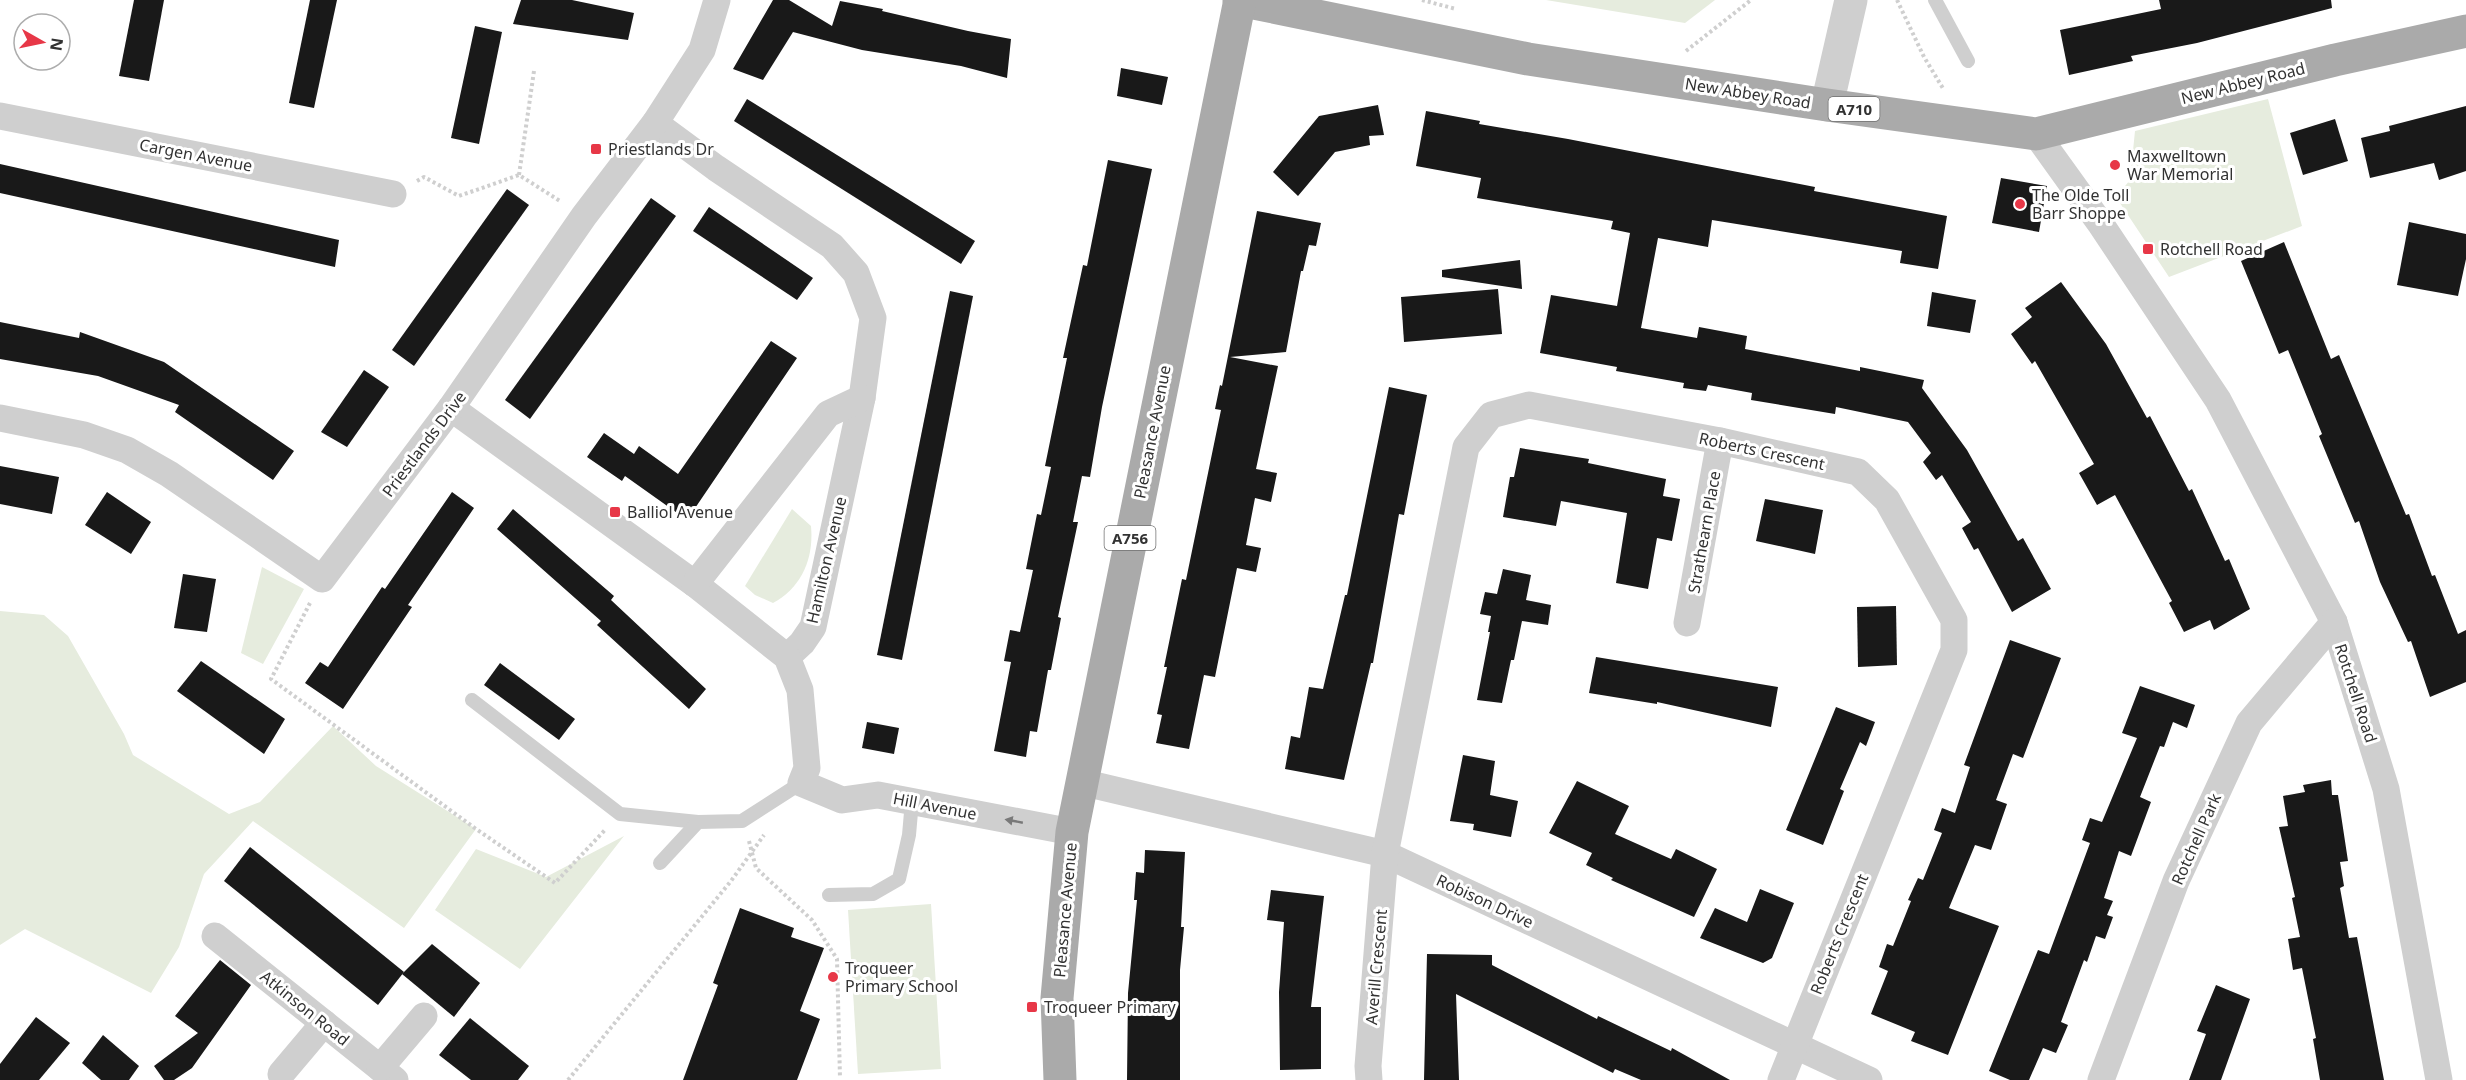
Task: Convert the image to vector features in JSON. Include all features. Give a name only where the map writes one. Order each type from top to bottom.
[{"type":"main road","name":"New Abbey Road","points":[[1239,0],[1528,59],[1827,105],[2036,134],[2335,60],[2466,31]]},
{"type":"main road","name":"Pleasance Avenue","points":[[1060,1080],[1057,998],[1072,832],[1239,0]]},
{"type":"street","name":"Priestlands Drive","points":[[322,579],[451,408],[584,216],[655,123],[702,50],[717,0]]},
{"type":"street","points":[[1827,105],[1851,0]]},
{"type":"street","name":"Cargen Avenue","points":[[0,116],[393,194]]},
{"type":"street","name":"Hamilton Avenue","points":[[655,123],[716,168],[832,246],[856,273],[873,318],[862,398],[813,627],[802,643],[787,657]]},
{"type":"street","name":"Rotchell Road","points":[[2036,134],[2100,223],[2218,400],[2334,622],[2386,789],[2439,1080]]},
{"type":"street","points":[[695,584],[828,414],[862,398]]},
{"type":"street","name":"Roberts Crescent","points":[[1385,854],[1466,447],[1491,415],[1529,405],[1720,441],[1858,472],[1887,500],[1954,620],[1954,650],[1794,1045]]},
{"type":"street","points":[[451,408],[695,584],[787,657],[800,690],[807,768],[801,783]]},
{"type":"street","points":[[0,418],[84,435],[127,450],[169,474],[322,579]]},
{"type":"street","name":"Strathearn Place","points":[[1688,623],[1720,441]]},
{"type":"street","name":"Rotchell Park","points":[[2101,1080],[2176,881],[2249,723],[2334,622]]},
{"type":"street","name":"Robison Drive","points":[[1081,782],[1385,854],[1869,1080]]},
{"type":"street","name":"Hill Avenue","points":[[801,783],[842,800],[878,795],[1072,832]]},
{"type":"street","name":"Averill Crescent","points":[[1369,1080],[1368,1066],[1385,854]]},
{"type":"street","name":"Atkinson Road","points":[[216,936],[388,1074]]},
{"type":"street","points":[[388,1074],[424,1016]]},
{"type":"street","points":[[281,1074],[324,1023]]},
{"type":"street","points":[[1781,1080],[1794,1045]]},
{"type":"lane","points":[[1935,0],[1968,61]]},
{"type":"lane","points":[[472,700],[620,814],[698,822],[742,821],[801,783]]},
{"type":"lane","points":[[829,896],[873,894],[899,879],[909,835],[912,801]]},
{"type":"lane","points":[[660,863],[698,822]]},
{"type":"path","points":[[1422,0],[1456,9]]},
{"type":"path","points":[[1685,52],[1751,0]]},
{"type":"path","points":[[1897,0],[1924,57],[1964,124]]},
{"type":"path","points":[[519,175],[534,72]]},
{"type":"path","points":[[393,194],[424,177],[459,196],[519,175]]},
{"type":"path","points":[[519,175],[584,216]]},
{"type":"path","points":[[322,579],[271,679],[476,829],[555,883],[620,814]]},
{"type":"path","points":[[742,821],[756,868],[812,920],[837,958],[840,1078]]},
{"type":"path","points":[[568,1080],[731,881],[766,831]]},
{"type":"shaded area","points":[[1546,0],[1715,0],[1685,23]]},
{"type":"shaded area","points":[[2268,99],[2302,226],[2169,277],[2116,197],[2130,180],[2135,131]]},
{"type":"shaded area","points":[[792,509],[811,526],[808,560],[792,589],[773,603],[755,595],[745,586]]},
{"type":"shaded area","points":[[262,567],[304,589],[263,664],[241,653]]},
{"type":"shaded area","points":[[0,611],[44,615],[68,636],[124,734],[133,755],[229,814],[260,802],[333,726],[376,766],[476,829],[404,928],[253,821],[204,874],[179,947],[151,993],[25,929],[0,945]]},
{"type":"shaded area","points":[[624,836],[520,969],[435,910],[476,849],[546,877]]},
{"type":"shaded area","points":[[931,904],[941,1069],[858,1074],[848,910]]},
{"type":"building","points":[[134,0],[164,0],[149,81],[119,76]]},
{"type":"building","points":[[310,0],[337,0],[314,108],[289,103]]},
{"type":"building","points":[[521,0],[572,0],[634,13],[628,40],[513,24]]},
{"type":"building","points":[[773,0],[789,0],[832,26],[840,1],[1011,39],[1007,78],[961,66],[862,50],[793,32],[763,80],[733,69]]},
{"type":"building","points":[[2159,0],[2331,0],[2332,8],[2197,43],[2131,56],[2133,61],[2069,75],[2060,30],[2161,9]]},
{"type":"building","points":[[475,26],[502,32],[479,144],[451,138]]},
{"type":"building","points":[[1121,68],[1168,77],[1162,105],[1117,96]]},
{"type":"building","points":[[747,99],[975,241],[961,264],[734,121]]},
{"type":"building","points":[[1378,105],[1384,135],[1369,136],[1370,145],[1335,152],[1298,196],[1273,172],[1319,116]]},
{"type":"building","points":[[2466,106],[2466,171],[2439,180],[2434,163],[2370,178],[2361,138],[2390,131],[2389,126]]},
{"type":"building","points":[[1426,111],[1480,121],[1479,124],[1815,187],[1814,191],[1947,216],[1938,269],[1900,263],[1902,251],[1712,220],[1708,247],[1658,238],[1641,328],[1697,338],[1699,327],[1747,336],[1745,349],[1860,371],[1860,367],[1924,380],[1922,388],[1967,450],[2018,541],[2023,538],[2051,589],[2012,612],[1978,548],[1974,550],[1962,528],[1971,522],[1942,475],[1936,480],[1923,462],[1931,453],[1908,422],[1836,407],[1835,414],[1751,400],[1752,393],[1708,385],[1706,391],[1683,388],[1684,383],[1616,371],[1617,367],[1540,353],[1551,295],[1617,306],[1630,233],[1611,229],[1613,221],[1477,198],[1481,178],[1416,166]]},
{"type":"building","points":[[2335,119],[2348,161],[2303,175],[2290,133]]},
{"type":"building","points":[[1108,160],[1152,169],[1102,407],[1090,477],[1082,476],[1073,522],[1078,522],[1058,617],[1061,618],[1051,670],[1048,670],[1037,732],[1030,731],[1026,757],[994,751],[1011,662],[1004,661],[1010,630],[1020,632],[1033,570],[1026,569],[1037,514],[1041,515],[1051,467],[1045,466],[1067,358],[1063,358],[1083,265],[1087,266]]},
{"type":"building","points":[[0,164],[339,240],[335,267],[0,193]]},
{"type":"building","name":"The Olde Toll Barr Shoppe","points":[[2001,178],[2047,186],[2039,232],[1992,223]]},
{"type":"building","points":[[507,189],[529,205],[414,366],[392,350]]},
{"type":"building","points":[[651,198],[676,216],[530,419],[505,400]]},
{"type":"building","points":[[709,207],[813,278],[797,300],[693,231]]},
{"type":"building","points":[[1257,211],[1321,223],[1316,246],[1309,245],[1303,271],[1301,271],[1286,352],[1230,357],[1278,366],[1256,469],[1277,473],[1271,502],[1255,498],[1246,545],[1261,548],[1256,572],[1237,568],[1215,677],[1204,675],[1189,749],[1156,743],[1162,715],[1157,714],[1182,579],[1186,580],[1221,410],[1215,409],[1220,385],[1222,386]]},
{"type":"building","points":[[2409,222],[2466,234],[2466,259],[2458,296],[2397,285]]},
{"type":"building","points":[[2284,242],[2331,359],[2339,355],[2406,515],[2409,514],[2432,576],[2435,575],[2458,634],[2466,630],[2466,682],[2430,697],[2411,641],[2408,642],[2380,582],[2359,521],[2355,523],[2319,436],[2322,434],[2288,350],[2279,354],[2241,261]]},
{"type":"building","points":[[1520,260],[1522,289],[1442,277],[1442,270]]},
{"type":"building","points":[[2061,282],[2106,344],[2147,418],[2150,416],[2189,491],[2192,489],[2225,561],[2229,559],[2250,609],[2214,630],[2210,620],[2184,632],[2169,603],[2172,601],[2115,495],[2097,505],[2079,473],[2094,464],[2035,361],[2032,364],[2011,334],[2032,317],[2025,308]]},
{"type":"building","points":[[1498,289],[1502,334],[1404,342],[1401,297]]},
{"type":"building","points":[[950,291],[973,296],[902,660],[877,655]]},
{"type":"building","points":[[1932,292],[1976,300],[1970,333],[1927,326]]},
{"type":"building","points":[[0,322],[79,338],[80,332],[164,362],[294,451],[273,480],[175,412],[179,405],[98,376],[0,359]]},
{"type":"building","points":[[771,341],[797,358],[687,520],[625,476],[622,481],[587,457],[604,433],[634,454],[639,446],[678,474]]},
{"type":"building","points":[[364,370],[389,387],[347,447],[321,432]]},
{"type":"building","points":[[1389,387],[1427,395],[1404,515],[1399,514],[1373,663],[1371,663],[1344,780],[1285,769],[1291,736],[1300,738],[1309,687],[1323,689],[1345,595],[1347,595]]},
{"type":"building","points":[[1520,448],[1589,459],[1588,463],[1666,479],[1663,496],[1680,499],[1672,541],[1657,538],[1648,589],[1616,583],[1627,513],[1561,501],[1556,526],[1503,517],[1510,477],[1514,477]]},
{"type":"building","points":[[0,466],[59,477],[52,514],[0,504]]},
{"type":"building","points":[[107,492],[151,522],[131,554],[85,525]]},
{"type":"building","points":[[452,492],[474,508],[408,605],[412,607],[343,709],[305,683],[320,662],[328,667],[382,587],[385,589]]},
{"type":"building","points":[[1765,499],[1823,510],[1815,554],[1756,541]]},
{"type":"building","points":[[513,509],[614,596],[611,600],[706,689],[689,709],[597,625],[601,621],[497,529]]},
{"type":"building","points":[[1503,569],[1531,575],[1526,600],[1551,605],[1548,625],[1522,621],[1502,703],[1477,700],[1491,616],[1480,614],[1485,592],[1497,594]]},
{"type":"building","points":[[183,574],[216,579],[207,632],[174,628]]},
{"type":"building","points":[[1896,606],[1897,665],[1858,667],[1857,607]]},
{"type":"building","points":[[2010,640],[2061,658],[2023,758],[2013,754],[1996,800],[2007,804],[1991,850],[1975,845],[1949,908],[1999,926],[1948,1055],[1911,1041],[1915,1032],[1871,1014],[1888,971],[1879,967],[1887,944],[1893,946],[1918,878],[1923,880],[1942,833],[1934,830],[1942,808],[1955,813],[1970,767],[1964,765]]},
{"type":"building","points":[[1596,657],[1778,687],[1771,727],[1657,702],[1657,704],[1589,693]]},
{"type":"building","points":[[201,661],[285,719],[264,754],[177,691]]},
{"type":"building","points":[[500,663],[575,719],[559,740],[484,685]]},
{"type":"building","points":[[2140,686],[2195,705],[2187,728],[2173,722],[2164,747],[2160,746],[2140,797],[2151,802],[2131,856],[2119,851],[2104,898],[2113,901],[2107,915],[2113,917],[2105,939],[2096,936],[2087,962],[2084,960],[2061,1022],[2068,1025],[2056,1053],[2043,1048],[2029,1080],[2010,1080],[1989,1071],[2038,950],[2049,954],[2090,843],[2082,840],[2090,818],[2102,822],[2137,738],[2122,733]]},
{"type":"building","points":[[1836,707],[1875,722],[1866,746],[1860,742],[1840,789],[1844,791],[1823,845],[1786,830]]},
{"type":"building","points":[[867,722],[899,728],[894,754],[862,748]]},
{"type":"building","points":[[1463,755],[1495,761],[1490,795],[1518,801],[1511,837],[1473,830],[1474,824],[1450,821]]},
{"type":"building","points":[[2331,780],[2332,795],[2338,795],[2348,861],[2340,862],[2344,886],[2340,888],[2349,938],[2357,937],[2384,1080],[2320,1080],[2313,1039],[2316,1038],[2302,968],[2293,970],[2288,939],[2300,937],[2292,898],[2295,897],[2279,827],[2288,826],[2283,796],[2305,792],[2303,785]]},
{"type":"building","points":[[1577,781],[1629,806],[1615,834],[1671,859],[1676,849],[1717,869],[1694,917],[1611,880],[1613,878],[1586,865],[1592,853],[1549,833]]},
{"type":"building","points":[[250,847],[404,972],[378,1005],[224,881]]},
{"type":"building","points":[[1145,850],[1185,852],[1181,927],[1184,927],[1180,970],[1180,1080],[1127,1080],[1128,993],[1137,900],[1134,900],[1136,872],[1144,873]]},
{"type":"building","points":[[1760,889],[1794,903],[1772,958],[1763,963],[1700,938],[1715,908],[1747,922]]},
{"type":"building","points":[[1271,890],[1324,896],[1311,1007],[1321,1007],[1321,1069],[1280,1070],[1279,992],[1284,922],[1267,920]]},
{"type":"building","name":"Troqueer Primary School","points":[[740,908],[794,928],[791,937],[824,948],[800,1011],[820,1019],[797,1080],[683,1080],[718,985],[713,983]]},
{"type":"building","points":[[432,944],[480,983],[454,1017],[402,974]]},
{"type":"building","points":[[1427,954],[1492,955],[1492,965],[1597,1019],[1598,1016],[1671,1051],[1672,1048],[1730,1080],[1641,1080],[1615,1069],[1613,1073],[1456,994],[1459,1080],[1424,1080]]},
{"type":"building","points":[[220,960],[251,985],[192,1068],[174,1080],[164,1080],[154,1066],[198,1033],[175,1016]]},
{"type":"building","points":[[2216,985],[2250,999],[2221,1080],[2189,1080],[2206,1034],[2197,1031]]},
{"type":"building","points":[[36,1017],[70,1043],[39,1080],[0,1080],[0,1064]]},
{"type":"building","points":[[470,1018],[529,1066],[518,1080],[471,1080],[439,1055]]},
{"type":"building","points":[[103,1035],[139,1066],[129,1080],[101,1080],[82,1063]]},
{"type":"place","name":"Priestlands Dr","points":[[596,149]]},
{"type":"place","name":"Maxwelltown War Memorial","points":[[2115,165]]},
{"type":"place","name":"The Olde Toll Barr Shoppe","points":[[2020,204]]},
{"type":"place","name":"Rotchell Road","points":[[2148,249]]},
{"type":"place","name":"Balliol Avenue","points":[[615,512]]},
{"type":"place","name":"Troqueer Primary School","points":[[833,977]]},
{"type":"place","name":"Troqueer Primary","points":[[1032,1007]]}]
